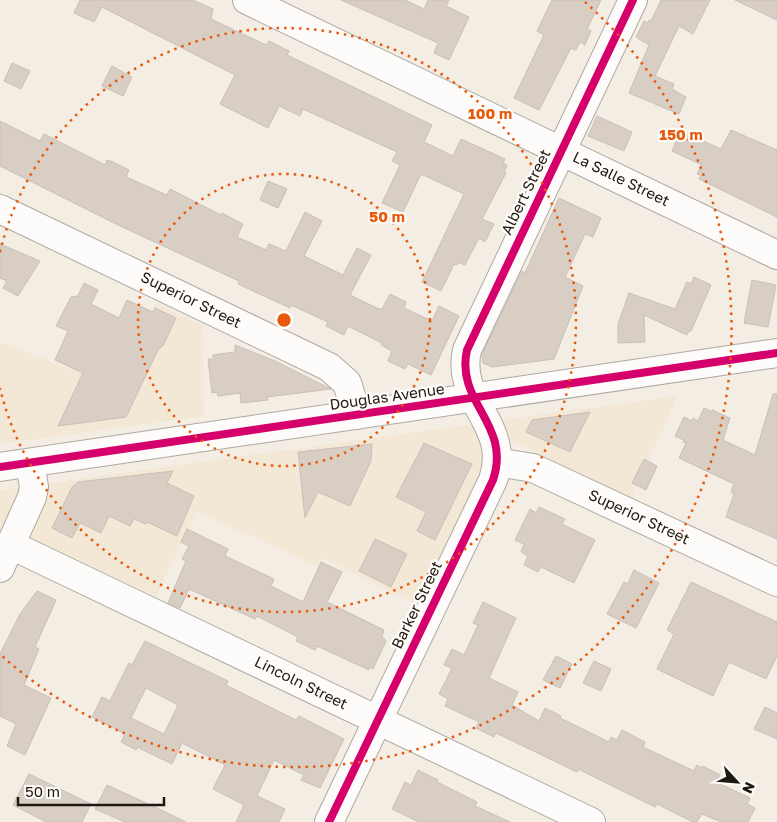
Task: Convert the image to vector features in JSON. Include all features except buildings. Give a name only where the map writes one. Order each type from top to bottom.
[{"type":"street","name":"La Salle Street","points":[[247,0],[777,255]]},
{"type":"street","name":"Albert Street","points":[[474,399],[466,373],[465,358],[468,346],[633,0]]},
{"type":"street","name":"Superior Street","points":[[0,209],[329,367],[347,383],[357,415]]},
{"type":"street","name":"Douglas Avenue","points":[[0,467],[474,399],[777,353]]},
{"type":"street","name":"Barker Street","points":[[329,822],[492,483],[497,462],[493,432],[474,399]]},
{"type":"street","name":"Superior Street","points":[[497,462],[533,468],[777,582]]},
{"type":"street","points":[[6,556],[32,497],[34,487],[30,463]]},
{"type":"street","name":"Lincoln Street","points":[[6,556],[378,720],[591,822]]},
{"type":"shaded area","points":[[156,303],[203,326],[204,416],[0,444],[0,342],[72,370],[87,338],[130,357]]},
{"type":"shaded area","points":[[678,396],[631,498],[502,436],[418,605],[324,558],[319,567],[197,511],[156,596],[5,527],[0,536],[0,490]]},
{"type":"cycle path","points":[[329,822],[493,480],[497,461],[495,444],[490,428],[469,385],[465,369],[467,350],[633,0]]},
{"type":"cycle path","points":[[0,467],[777,353]]}]
